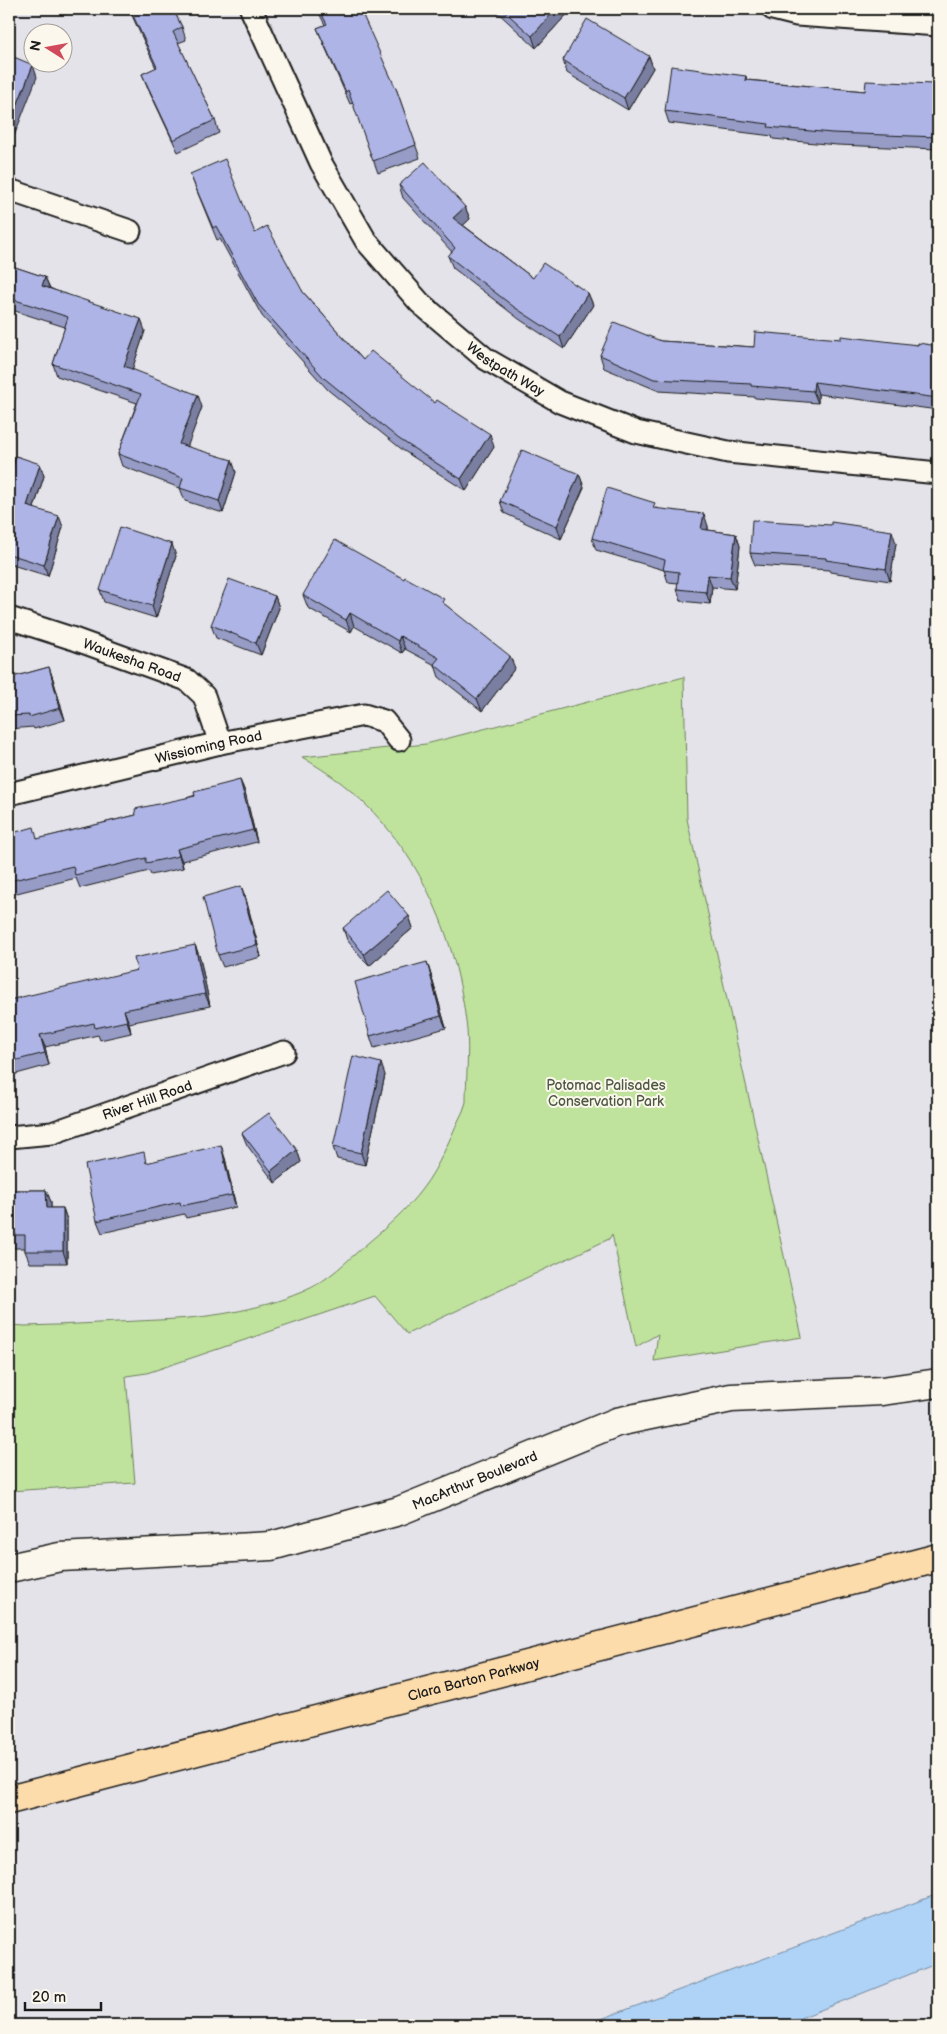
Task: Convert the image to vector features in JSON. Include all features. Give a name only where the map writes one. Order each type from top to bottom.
[{"type":"highway","name":"Clara Barton Parkway","points":[[9,1800],[938,1558]]},
{"type":"main road","name":"MacArthur Boulevard","points":[[9,1568],[60,1557],[271,1546],[399,1511],[617,1422],[731,1398],[882,1391],[938,1383]]},
{"type":"street","name":"Westpath Way","points":[[251,9],[321,163],[366,241],[420,303],[486,359],[560,402],[636,432],[728,452],[938,473]]},
{"type":"street","points":[[773,9],[797,15],[938,25]]},
{"type":"street","points":[[9,190],[130,231]]},
{"type":"street","name":"Waukesha Road","points":[[9,618],[188,680],[204,696],[220,743]]},
{"type":"street","name":"Wissioming Road","points":[[9,794],[220,743],[364,715],[384,721],[399,740]]},
{"type":"street","name":"River Hill Road","points":[[9,1137],[52,1133],[284,1052]]},
{"type":"green space","name":"Potomac Palisades Conservation Park","points":[[684,677],[687,819],[802,1337],[654,1361],[658,1334],[636,1347],[612,1234],[609,1239],[407,1334],[375,1296],[147,1373],[126,1376],[135,1483],[9,1491],[9,1325],[75,1324],[176,1319],[213,1315],[249,1309],[302,1292],[321,1282],[337,1270],[397,1217],[416,1196],[434,1171],[463,1111],[466,1102],[468,1048],[462,995],[454,960],[443,926],[429,893],[391,833],[367,806],[340,782],[302,757],[426,744]]},
{"type":"water","points":[[938,1894],[938,1963],[803,2017],[781,2025],[585,2025]]},
{"type":"building","points":[[130,9],[173,9],[182,27],[173,32],[215,120],[173,140],[142,74],[157,67]]},
{"type":"building","points":[[319,9],[360,9],[397,91],[416,145],[373,161],[348,90],[346,92],[317,28],[327,24]]},
{"type":"building","points":[[502,9],[556,9],[532,36]]},
{"type":"building","points":[[587,19],[649,56],[624,98],[563,60]]},
{"type":"building","points":[[9,55],[22,60],[22,72],[30,72],[9,126]]},
{"type":"building","points":[[671,66],[746,76],[745,80],[865,91],[866,81],[933,84],[932,91],[938,92],[938,137],[832,133],[768,127],[769,124],[665,111]]},
{"type":"building","points":[[225,159],[255,233],[267,226],[303,292],[363,360],[371,351],[435,403],[437,400],[490,434],[461,479],[399,439],[324,378],[258,304],[216,226],[213,228],[190,174]]},
{"type":"building","points":[[425,162],[465,207],[453,218],[533,278],[543,263],[588,293],[560,337],[514,307],[448,256],[455,248],[399,185]]},
{"type":"building","points":[[9,265],[45,277],[42,286],[141,319],[124,366],[198,395],[179,444],[232,460],[219,501],[180,488],[183,478],[118,454],[141,394],[53,364],[68,317],[9,298]]},
{"type":"building","points":[[614,322],[661,341],[754,347],[755,332],[841,339],[841,336],[938,346],[938,398],[814,382],[813,391],[751,386],[751,384],[654,379],[600,355]]},
{"type":"building","points":[[522,450],[579,474],[557,526],[500,501]]},
{"type":"building","points":[[16,456],[40,464],[27,506],[59,516],[44,565],[9,554],[9,480]]},
{"type":"building","points":[[607,488],[655,503],[653,508],[704,514],[701,529],[736,534],[730,577],[708,575],[706,592],[677,589],[679,572],[663,570],[665,560],[592,538]]},
{"type":"building","points":[[752,520],[831,525],[831,522],[892,531],[886,569],[826,560],[826,558],[750,553]]},
{"type":"building","points":[[120,527],[172,544],[152,606],[100,590]]},
{"type":"building","points":[[335,540],[444,599],[442,602],[510,656],[477,699],[434,664],[439,658],[400,636],[398,641],[350,613],[346,620],[303,595]]},
{"type":"building","points":[[938,564],[938,580],[936,579]]},
{"type":"building","points":[[229,579],[275,596],[256,643],[211,625]]},
{"type":"building","points":[[49,667],[60,708],[29,717],[29,715],[9,716],[9,678]]},
{"type":"building","points":[[240,780],[253,830],[177,849],[179,856],[146,863],[146,858],[75,875],[73,866],[9,881],[9,834],[34,827],[37,839],[136,815],[135,809],[195,796],[194,792]]},
{"type":"building","points":[[241,886],[257,945],[218,955],[203,897]]},
{"type":"building","points":[[387,890],[409,916],[364,954],[343,928]]},
{"type":"building","points":[[195,945],[205,994],[124,1010],[127,1021],[95,1028],[94,1023],[40,1035],[45,1053],[9,1062],[9,1018],[13,1017],[9,1000],[137,970],[134,958]]},
{"type":"building","points":[[427,962],[441,1016],[370,1036],[355,982]]},
{"type":"building","points":[[353,1056],[381,1063],[361,1153],[333,1147]]},
{"type":"building","points":[[269,1113],[297,1150],[271,1171],[242,1133]]},
{"type":"building","points":[[221,1145],[232,1195],[181,1206],[180,1202],[97,1221],[85,1165],[144,1152],[146,1163]]},
{"type":"building","points":[[9,1190],[46,1190],[47,1208],[63,1208],[63,1251],[25,1251],[25,1235],[9,1235]]}]
